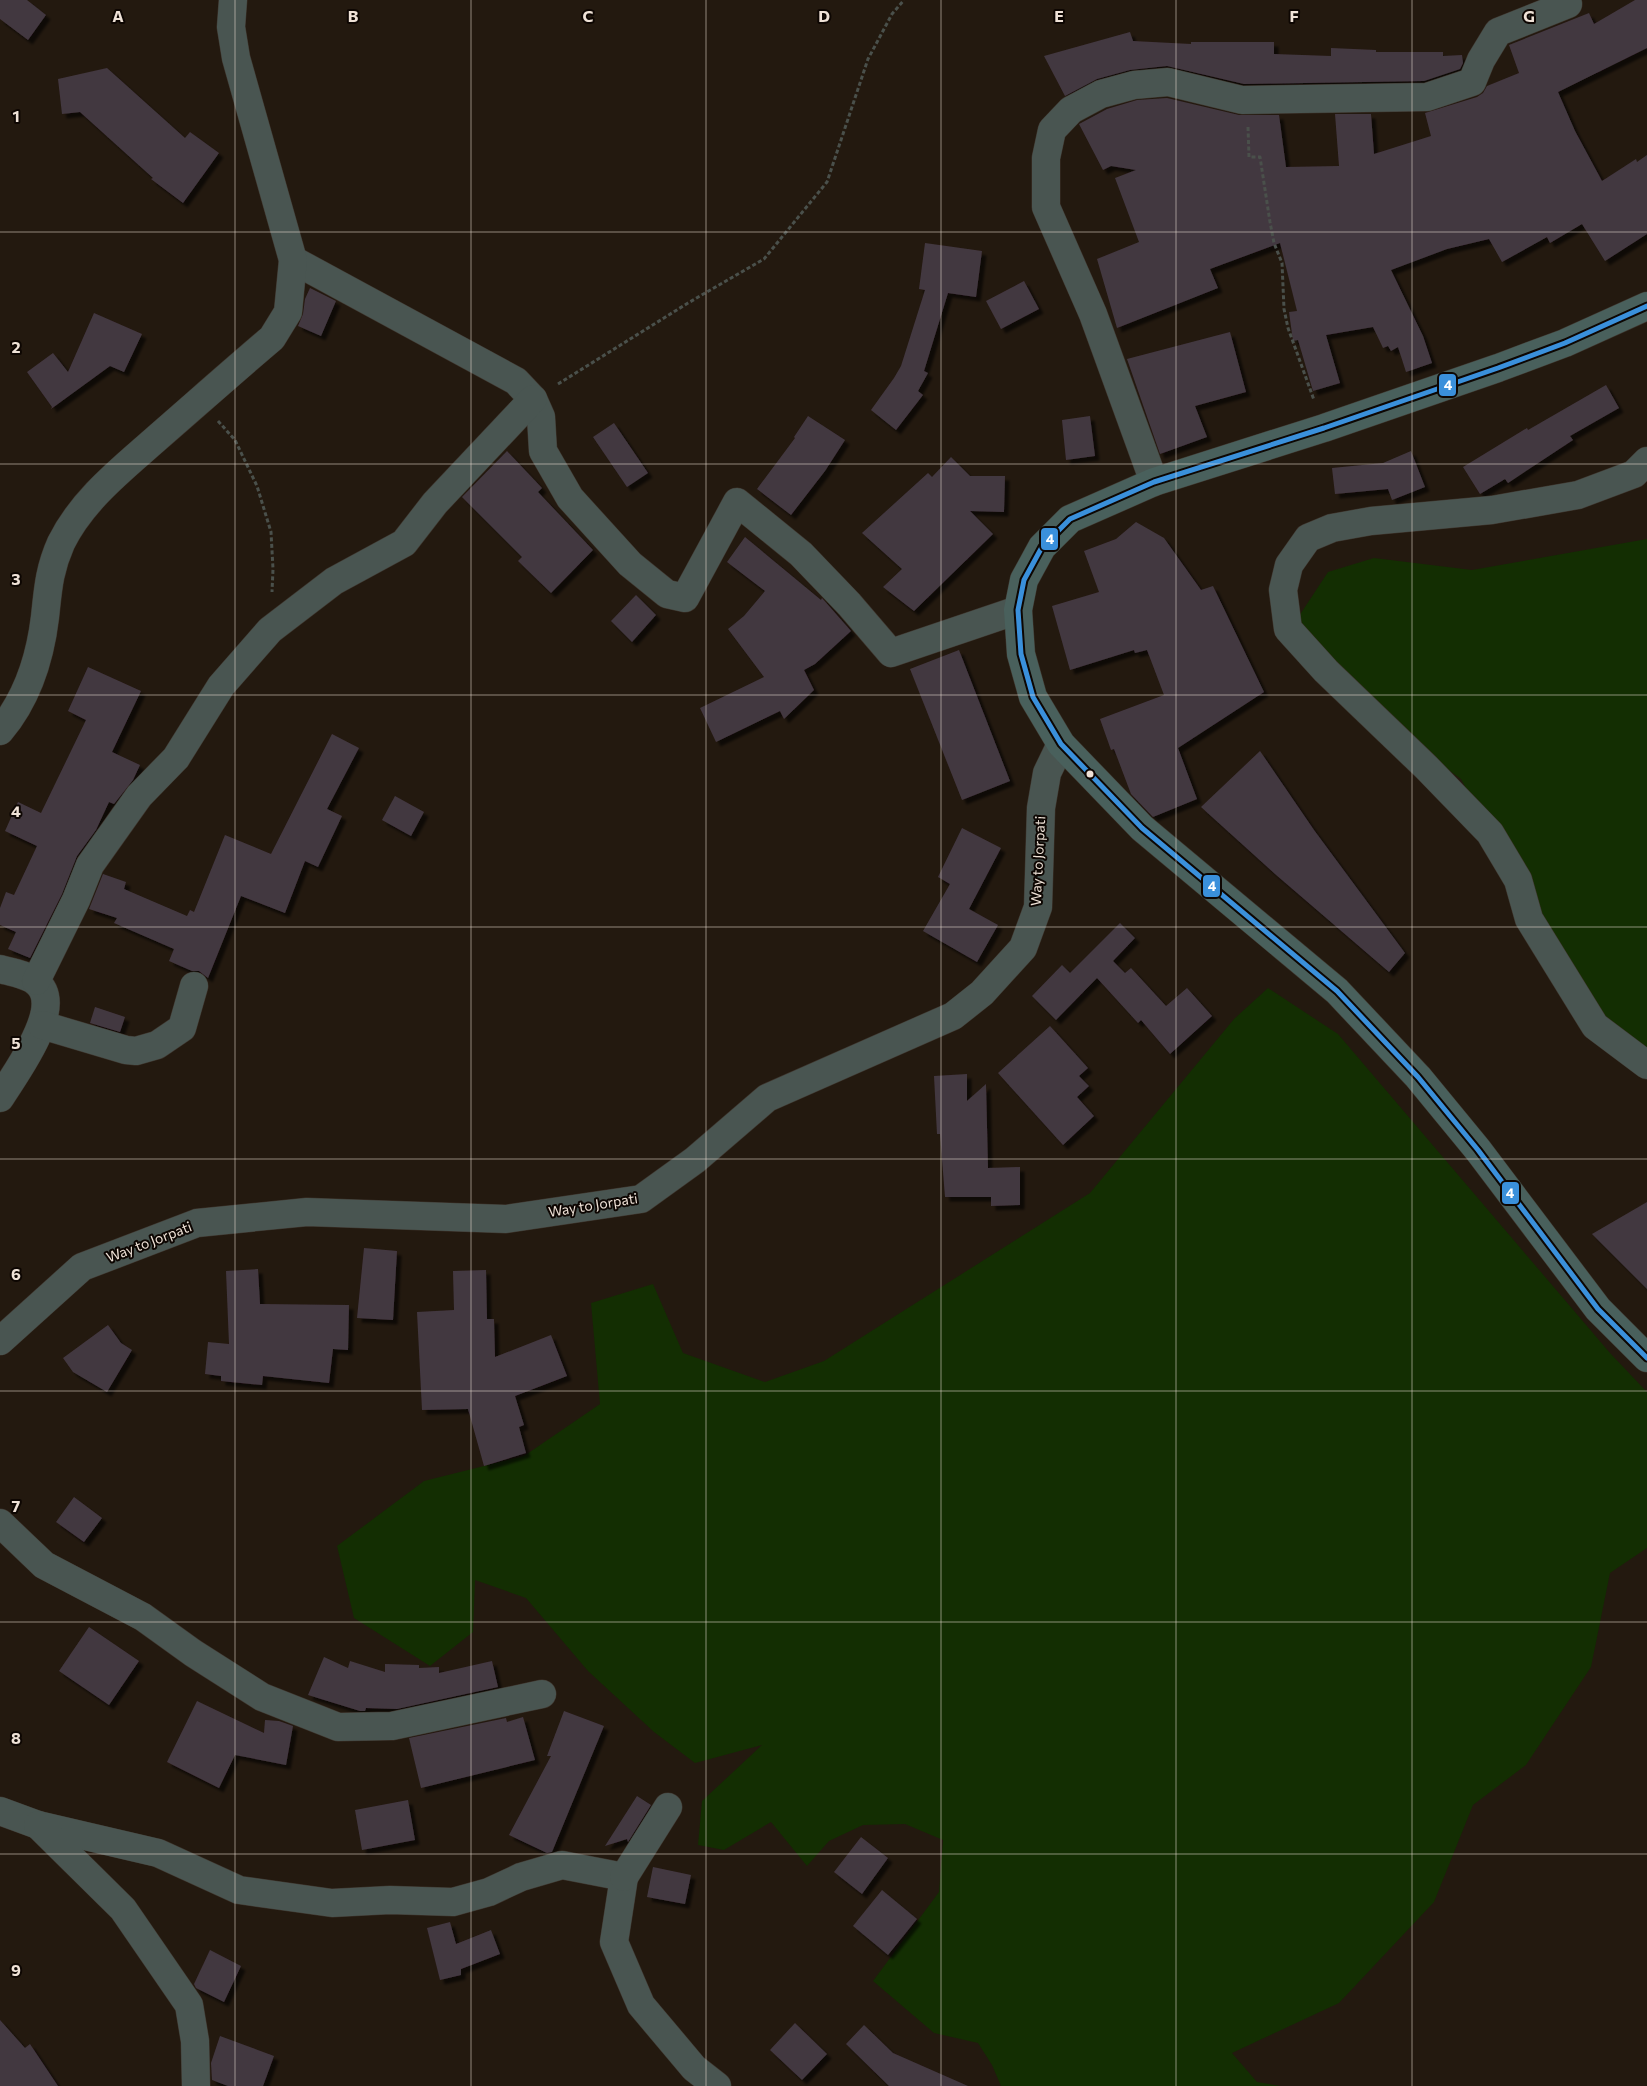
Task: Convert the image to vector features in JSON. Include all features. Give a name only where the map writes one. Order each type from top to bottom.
[{"type":"main road","points":[[1647,306],[1565,342],[1506,365],[1324,428],[1154,482],[1070,519],[1042,547],[1024,580],[1018,610],[1020,654],[1032,697],[1061,744],[1142,828],[1337,991],[1418,1077],[1478,1150],[1598,1309],[1647,1358]]},
{"type":"street","points":[[0,731],[14,715],[28,687],[45,619],[48,577],[61,543],[80,512],[105,484],[272,338],[288,312],[294,260],[236,58],[231,28],[233,0]]},
{"type":"street","points":[[1154,482],[1093,314],[1046,207],[1046,158],[1052,130],[1071,110],[1101,94],[1134,85],[1168,82],[1242,100],[1427,97],[1472,82],[1481,60],[1498,32],[1568,4]]},
{"type":"street","points":[[294,260],[516,381],[533,399],[541,416],[543,451],[570,498],[630,564],[667,594],[685,598],[737,502],[801,554],[849,604],[891,653],[1018,610]]},
{"type":"street","points":[[36,981],[90,865],[140,796],[176,758],[221,686],[270,630],[334,581],[404,543],[435,503],[533,399]]},
{"type":"street","points":[[1647,461],[1634,474],[1578,495],[1492,510],[1371,521],[1332,528],[1308,538],[1289,565],[1283,590],[1288,629],[1326,671],[1426,767],[1490,833],[1518,880],[1530,919],[1595,1026],[1647,1065]]},
{"type":"street","name":"Way to Jorpati","points":[[0,1341],[82,1267],[197,1223],[307,1212],[506,1219],[641,1199],[695,1160],[767,1098],[953,1016],[982,993],[1023,948],[1038,907],[1041,808],[1047,773],[1061,744]]},
{"type":"street","points":[[0,969],[36,981],[42,989],[45,1005],[42,1025],[35,1043],[0,1098]]},
{"type":"street","points":[[42,1025],[126,1050],[136,1051],[157,1045],[182,1028],[194,986]]},
{"type":"street","points":[[0,1523],[44,1565],[143,1617],[193,1653],[262,1697],[338,1727],[392,1726],[542,1694]]},
{"type":"street","points":[[668,1807],[624,1877],[614,1942],[640,2005],[694,2068],[717,2086]]},
{"type":"street","points":[[0,1811],[38,1825],[158,1853],[239,1890],[332,1903],[390,1900],[453,1902],[489,1892],[521,1877],[562,1865],[624,1877]]},
{"type":"street","points":[[38,1825],[123,1909],[189,2006],[195,2041],[196,2086]]},
{"type":"path","points":[[533,399],[680,308],[764,259],[826,182],[868,59],[892,14],[904,0]]},
{"type":"path","points":[[1242,100],[1247,113],[1249,157],[1260,157],[1274,243],[1282,263],[1284,309],[1288,328],[1324,428]]},
{"type":"path","points":[[200,401],[235,440],[260,495],[271,532],[273,570],[270,630]]},
{"type":"green space","points":[[1647,539],[1647,1064],[1604,1047],[1461,779],[1325,680],[1299,616],[1328,572],[1374,558],[1472,570]]},
{"type":"green space","points":[[1268,988],[1338,1034],[1610,1353],[1647,1392],[1647,1548],[1610,1573],[1591,1667],[1526,1765],[1473,1805],[1434,1902],[1339,2003],[1232,2053],[1257,2082],[1280,2086],[1001,2086],[992,2065],[978,2043],[934,2033],[873,1981],[939,1892],[943,1840],[905,1824],[863,1825],[829,1841],[807,1866],[771,1822],[724,1850],[698,1845],[702,1801],[762,1745],[695,1763],[654,1732],[588,1671],[526,1598],[475,1580],[473,1632],[430,1666],[354,1618],[337,1546],[424,1481],[524,1456],[600,1404],[591,1303],[653,1284],[683,1353],[765,1382],[824,1361],[1090,1193],[1234,1019]]},
{"type":"building","points":[[0,0],[27,0],[46,15],[28,40],[0,19]]},
{"type":"building","points":[[1635,0],[1647,0],[1647,48],[1558,92],[1575,131],[1602,181],[1636,159],[1637,162],[1647,155],[1647,234],[1605,261],[1582,224],[1550,243],[1547,237],[1502,262],[1489,239],[1447,249],[1391,270],[1423,336],[1432,363],[1406,372],[1398,347],[1391,351],[1388,346],[1383,348],[1373,327],[1326,335],[1340,383],[1313,391],[1298,340],[1293,341],[1289,312],[1297,311],[1280,243],[1210,269],[1218,288],[1117,328],[1097,259],[1139,242],[1115,178],[1136,170],[1111,166],[1103,170],[1079,124],[1107,109],[1137,100],[1167,98],[1239,115],[1279,115],[1286,167],[1339,166],[1335,114],[1371,114],[1374,154],[1431,136],[1425,113],[1477,97],[1483,93],[1487,86],[1519,73],[1509,45],[1589,13],[1594,24]]},
{"type":"building","points":[[1130,32],[1133,41],[1191,44],[1191,42],[1274,42],[1274,54],[1331,56],[1331,48],[1376,50],[1376,52],[1443,52],[1443,56],[1462,55],[1463,63],[1460,69],[1424,81],[1244,84],[1167,66],[1130,70],[1097,79],[1065,96],[1044,56]]},
{"type":"building","points":[[107,68],[185,138],[190,132],[219,153],[183,203],[151,179],[153,178],[80,112],[62,114],[58,79]]},
{"type":"building","points":[[925,243],[982,251],[976,297],[948,293],[924,371],[928,373],[918,391],[923,395],[896,430],[871,410],[901,366],[925,290],[919,289]]},
{"type":"building","points":[[1024,281],[1039,309],[1001,329],[986,301]]},
{"type":"building","points":[[310,288],[336,301],[321,336],[298,326]]},
{"type":"building","points":[[94,313],[142,334],[124,372],[110,366],[51,409],[52,407],[27,372],[53,353],[68,372]]},
{"type":"building","points":[[1230,332],[1246,392],[1195,406],[1207,437],[1160,454],[1127,359]]},
{"type":"building","points":[[1606,385],[1619,408],[1570,436],[1573,440],[1508,483],[1505,479],[1480,494],[1463,467],[1527,428],[1528,430]]},
{"type":"building","points":[[808,416],[845,440],[825,471],[791,515],[757,489],[795,438]]},
{"type":"building","points":[[1090,416],[1095,456],[1066,460],[1062,420]]},
{"type":"building","points":[[614,423],[648,473],[627,487],[593,437]]},
{"type":"building","points":[[507,451],[542,488],[538,492],[593,550],[551,593],[518,561],[522,557],[462,497]]},
{"type":"building","points":[[1411,451],[1425,487],[1392,500],[1388,489],[1335,494],[1332,468],[1383,463]]},
{"type":"building","points":[[951,457],[970,476],[1005,476],[1004,512],[970,511],[993,534],[914,611],[883,587],[902,569],[862,533],[928,473],[932,477]]},
{"type":"building","points":[[1136,522],[1164,538],[1201,590],[1213,586],[1264,692],[1178,748],[1197,799],[1153,817],[1131,794],[1114,749],[1111,750],[1100,719],[1164,695],[1147,650],[1135,653],[1134,650],[1070,670],[1052,606],[1099,592],[1084,551],[1116,539]]},
{"type":"building","points":[[745,537],[821,600],[822,598],[851,631],[815,664],[804,670],[814,690],[784,719],[780,711],[716,742],[700,708],[764,677],[728,629],[744,616],[765,591],[727,562]]},
{"type":"building","points":[[636,595],[656,615],[632,642],[611,621]]},
{"type":"building","points":[[959,650],[1010,781],[962,800],[910,669]]},
{"type":"building","points":[[88,667],[141,691],[112,752],[140,765],[133,780],[114,804],[109,802],[96,830],[77,856],[62,894],[30,958],[8,949],[16,932],[0,925],[0,908],[6,892],[14,895],[37,846],[5,831],[18,802],[41,813],[86,720],[68,711]]},
{"type":"building","points":[[332,734],[359,748],[327,809],[342,816],[318,867],[305,861],[285,913],[241,896],[208,978],[199,971],[192,971],[169,961],[174,949],[114,923],[117,918],[89,909],[103,874],[126,882],[124,889],[187,916],[190,910],[194,912],[225,835],[271,854]]},
{"type":"building","points":[[1260,751],[1314,830],[1405,953],[1389,972],[1275,874],[1201,807]]},
{"type":"building","points":[[395,796],[424,812],[411,836],[382,820]]},
{"type":"building","points":[[962,828],[1001,848],[969,909],[998,925],[977,962],[923,931],[950,884],[938,877]]},
{"type":"building","points":[[1120,923],[1135,938],[1113,961],[1125,973],[1131,968],[1166,1006],[1187,988],[1212,1016],[1170,1054],[1141,1020],[1138,1023],[1097,978],[1056,1020],[1032,996],[1062,965],[1070,973]]},
{"type":"building","points":[[95,1007],[125,1017],[120,1032],[90,1023]]},
{"type":"building","points":[[1050,1026],[1088,1068],[1079,1076],[1089,1086],[1077,1097],[1094,1116],[1063,1145],[998,1073]]},
{"type":"building","points":[[967,1074],[967,1101],[986,1084],[988,1168],[1020,1167],[1020,1205],[991,1206],[991,1197],[945,1197],[940,1134],[937,1134],[934,1076]]},
{"type":"building","points":[[1647,1202],[1647,1289],[1592,1234]]},
{"type":"building","points":[[364,1248],[397,1251],[393,1320],[357,1318]]},
{"type":"building","points":[[258,1269],[260,1304],[349,1305],[348,1350],[333,1349],[329,1383],[263,1376],[262,1385],[221,1381],[221,1376],[205,1374],[208,1342],[229,1344],[226,1271]]},
{"type":"building","points":[[486,1270],[487,1319],[494,1319],[495,1357],[551,1335],[567,1376],[515,1396],[524,1425],[519,1427],[526,1453],[484,1466],[468,1409],[422,1410],[417,1312],[454,1310],[453,1271]]},
{"type":"building","points":[[108,1325],[121,1343],[132,1350],[107,1392],[73,1372],[63,1358]]},
{"type":"building","points":[[74,1497],[102,1518],[84,1542],[56,1522]]},
{"type":"building","points":[[89,1627],[139,1661],[109,1705],[59,1671]]},
{"type":"building","points":[[324,1657],[348,1668],[350,1661],[385,1672],[385,1664],[419,1665],[419,1668],[439,1667],[439,1673],[492,1661],[498,1687],[397,1709],[366,1708],[365,1711],[360,1711],[308,1695]]},
{"type":"building","points":[[197,1701],[264,1733],[265,1720],[279,1721],[293,1726],[286,1765],[235,1755],[219,1788],[167,1762]]},
{"type":"building","points":[[564,1711],[604,1726],[552,1852],[547,1853],[509,1835],[551,1756],[547,1756]]},
{"type":"building","points":[[523,1717],[535,1760],[421,1788],[409,1738],[506,1718],[507,1722]]},
{"type":"building","points":[[637,1796],[651,1805],[628,1842],[627,1839],[605,1846]]},
{"type":"building","points":[[408,1800],[415,1840],[362,1850],[355,1810]]},
{"type":"building","points":[[861,1837],[888,1858],[862,1894],[834,1872]]},
{"type":"building","points":[[653,1867],[691,1875],[685,1904],[647,1897]]},
{"type":"building","points":[[882,1890],[917,1919],[888,1955],[853,1926]]},
{"type":"building","points":[[450,1922],[456,1944],[491,1930],[500,1954],[461,1969],[461,1975],[440,1980],[427,1928]]},
{"type":"building","points":[[210,1950],[241,1966],[224,2002],[196,1988],[194,1984]]},
{"type":"building","points":[[0,2020],[25,2048],[30,2044],[58,2086],[0,2086]]},
{"type":"building","points":[[795,2023],[827,2054],[802,2080],[770,2050]]},
{"type":"building","points":[[864,2025],[893,2053],[968,2086],[889,2086],[846,2044]]},
{"type":"building","points":[[220,2036],[274,2056],[263,2086],[228,2086],[212,2080],[211,2063]]},
{"type":"transit line","name":"4","points":[[1647,306],[1565,343],[1498,368],[1324,428],[1154,482],[1070,519],[1042,547],[1024,580],[1018,610],[1021,654],[1033,697],[1061,744],[1142,828],[1337,991],[1418,1077],[1478,1150],[1598,1309],[1647,1358]]}]
